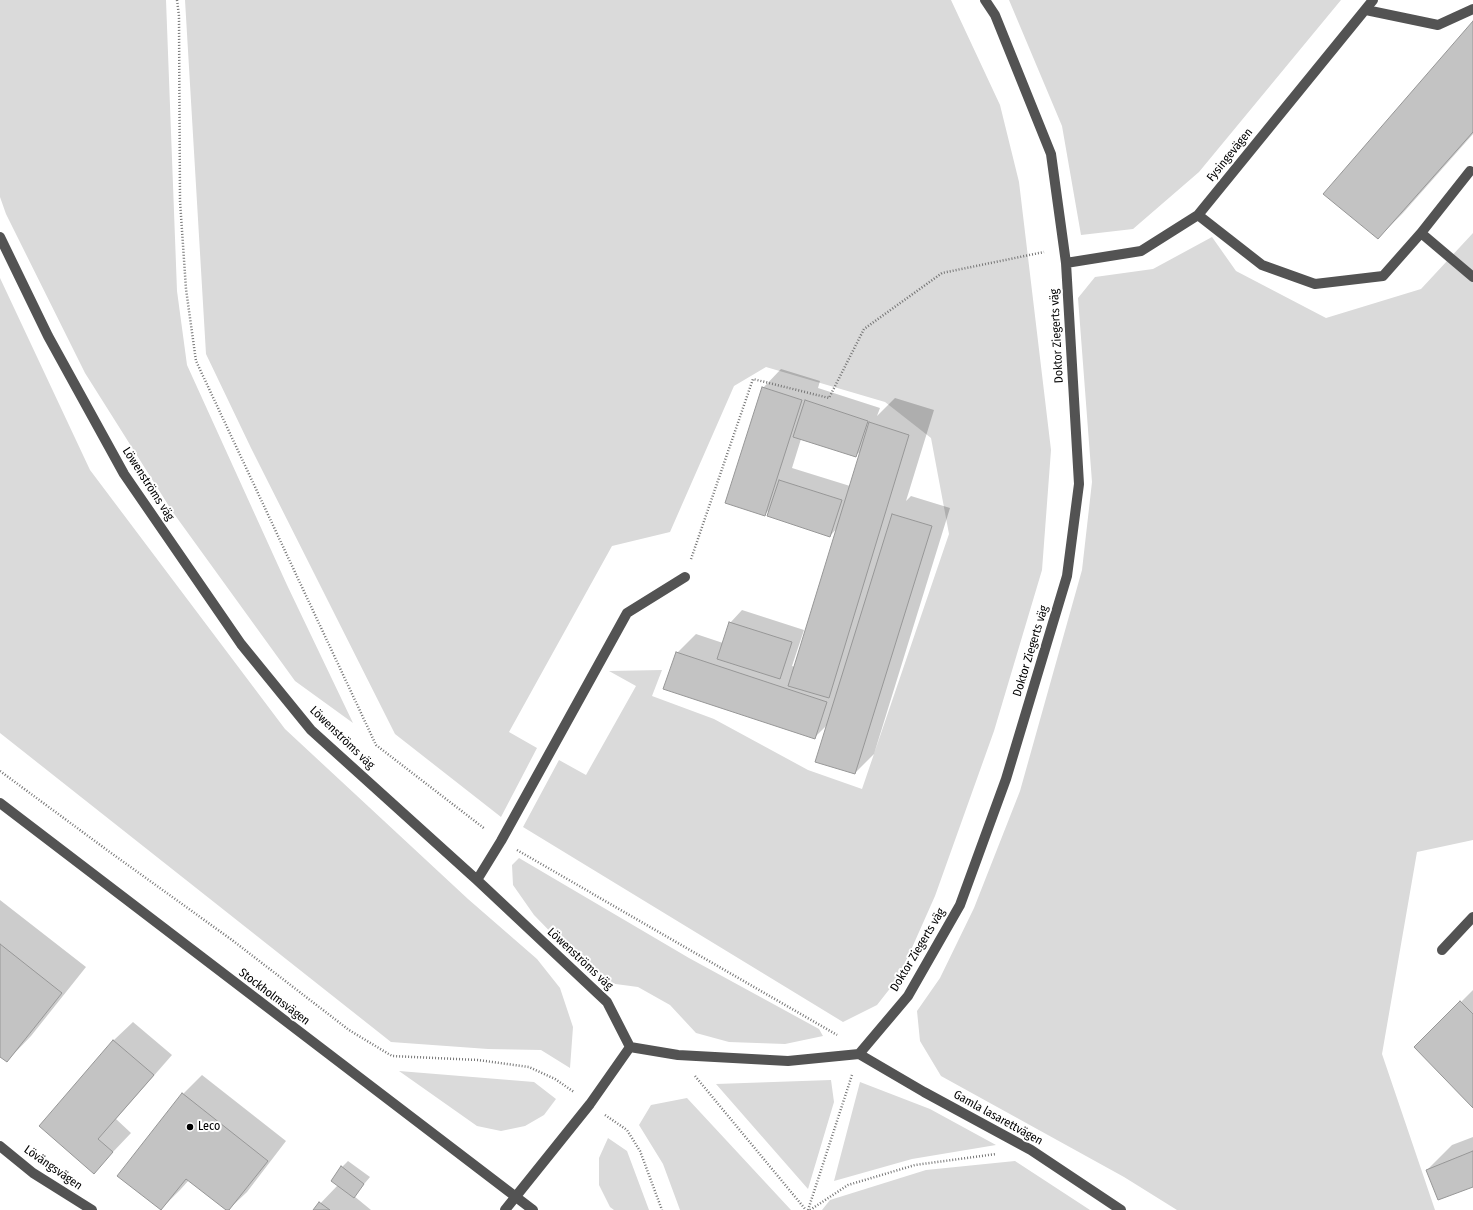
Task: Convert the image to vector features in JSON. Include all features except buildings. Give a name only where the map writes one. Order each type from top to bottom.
[{"type":"street","name":"Doktor Ziegerts väg","points":[[859,1054],[908,996],[960,905],[1006,779],[1067,576],[1079,484],[1066,263],[1051,154],[994,15],[985,0]]},
{"type":"street","name":"Fysingevägen","points":[[1066,263],[1141,251],[1198,215],[1373,0]]},
{"type":"street","points":[[1366,10],[1438,25],[1473,9]]},
{"type":"street","points":[[1198,215],[1262,265],[1314,284],[1383,276],[1421,233],[1470,171]]},
{"type":"street","points":[[1421,233],[1473,277]]},
{"type":"street","name":"Löwenströms väg","points":[[0,237],[48,336],[124,474],[241,644],[311,730],[478,880],[607,1002],[630,1047]]},
{"type":"street","points":[[478,880],[627,613],[685,577]]},
{"type":"street","name":"Stockholmsvägen","points":[[0,803],[533,1210]]},
{"type":"street","points":[[1442,950],[1473,917]]},
{"type":"street","points":[[504,1210],[590,1104],[630,1047],[678,1055],[788,1061],[859,1054]]},
{"type":"street","name":"Gamla lasarettvägen","points":[[859,1054],[924,1092],[1031,1150],[1121,1210]]},
{"type":"street","name":"Lövängsvägen","points":[[0,1146],[33,1173],[92,1210]]},
{"type":"path","points":[[177,0],[179,24],[180,201],[186,289],[196,361],[376,745],[501,841],[842,1038],[859,1054],[808,1210]]},
{"type":"path","points":[[685,577],[753,379],[829,398],[864,329],[942,273],[1064,248]]},
{"type":"path","points":[[0,771],[106,850],[232,940],[349,1030],[392,1056],[478,1060],[529,1066],[555,1079],[627,1130],[640,1151],[662,1210]]},
{"type":"path","points":[[678,1055],[808,1210]]},
{"type":"path","points":[[808,1210],[848,1185],[915,1165],[1031,1150]]},
{"type":"shaded area","points":[[0,0],[166,0],[177,291],[187,365],[287,585],[353,723],[295,681],[172,511],[85,373],[6,214],[0,197]]},
{"type":"shaded area","points":[[185,0],[951,0],[1000,105],[1019,182],[1051,450],[1042,570],[994,731],[935,896],[899,977],[877,1005],[843,1022],[523,827],[559,760],[586,775],[636,686],[609,671],[662,670],[652,696],[714,719],[808,770],[862,789],[949,534],[931,438],[885,402],[766,367],[734,386],[670,532],[612,546],[509,732],[537,748],[501,817],[395,734],[251,448],[206,354]]},
{"type":"shaded area","points":[[1009,0],[1341,0],[1199,172],[1133,229],[1081,235],[1062,126]]},
{"type":"shaded area","points":[[1473,233],[1473,840],[1417,852],[1382,1054],[1435,1210],[1177,1210],[1124,1177],[941,1076],[920,1041],[917,1011],[940,978],[974,908],[1020,791],[1082,570],[1092,482],[1078,298],[1095,277],[1153,269],[1212,237],[1236,271],[1326,318],[1421,289]]},
{"type":"shaded area","points":[[0,278],[90,470],[285,729],[468,899],[537,959],[560,988],[573,1027],[570,1068],[541,1050],[488,1049],[391,1042],[0,733]]},
{"type":"shaded area","points":[[519,858],[689,958],[819,1029],[823,1036],[785,1044],[729,1042],[696,1033],[670,1005],[638,987],[608,983],[566,948],[534,915],[513,885],[512,865]]},
{"type":"shaded area","points":[[399,1071],[534,1082],[556,1099],[544,1115],[525,1126],[501,1131],[477,1126]]},
{"type":"shaded area","points":[[831,1080],[834,1102],[808,1189],[716,1084]]},
{"type":"shaded area","points":[[860,1082],[930,1109],[996,1145],[912,1159],[834,1181]]},
{"type":"shaded area","points":[[687,1098],[791,1210],[680,1210],[663,1164],[639,1125],[651,1105]]},
{"type":"shaded area","points":[[608,1138],[627,1151],[649,1210],[614,1210],[610,1207],[599,1185],[599,1158]]},
{"type":"shaded area","points":[[1015,1161],[1090,1210],[822,1210],[830,1200],[926,1170]]},
{"type":"place","name":"Leco","points":[[190,1127]]}]
